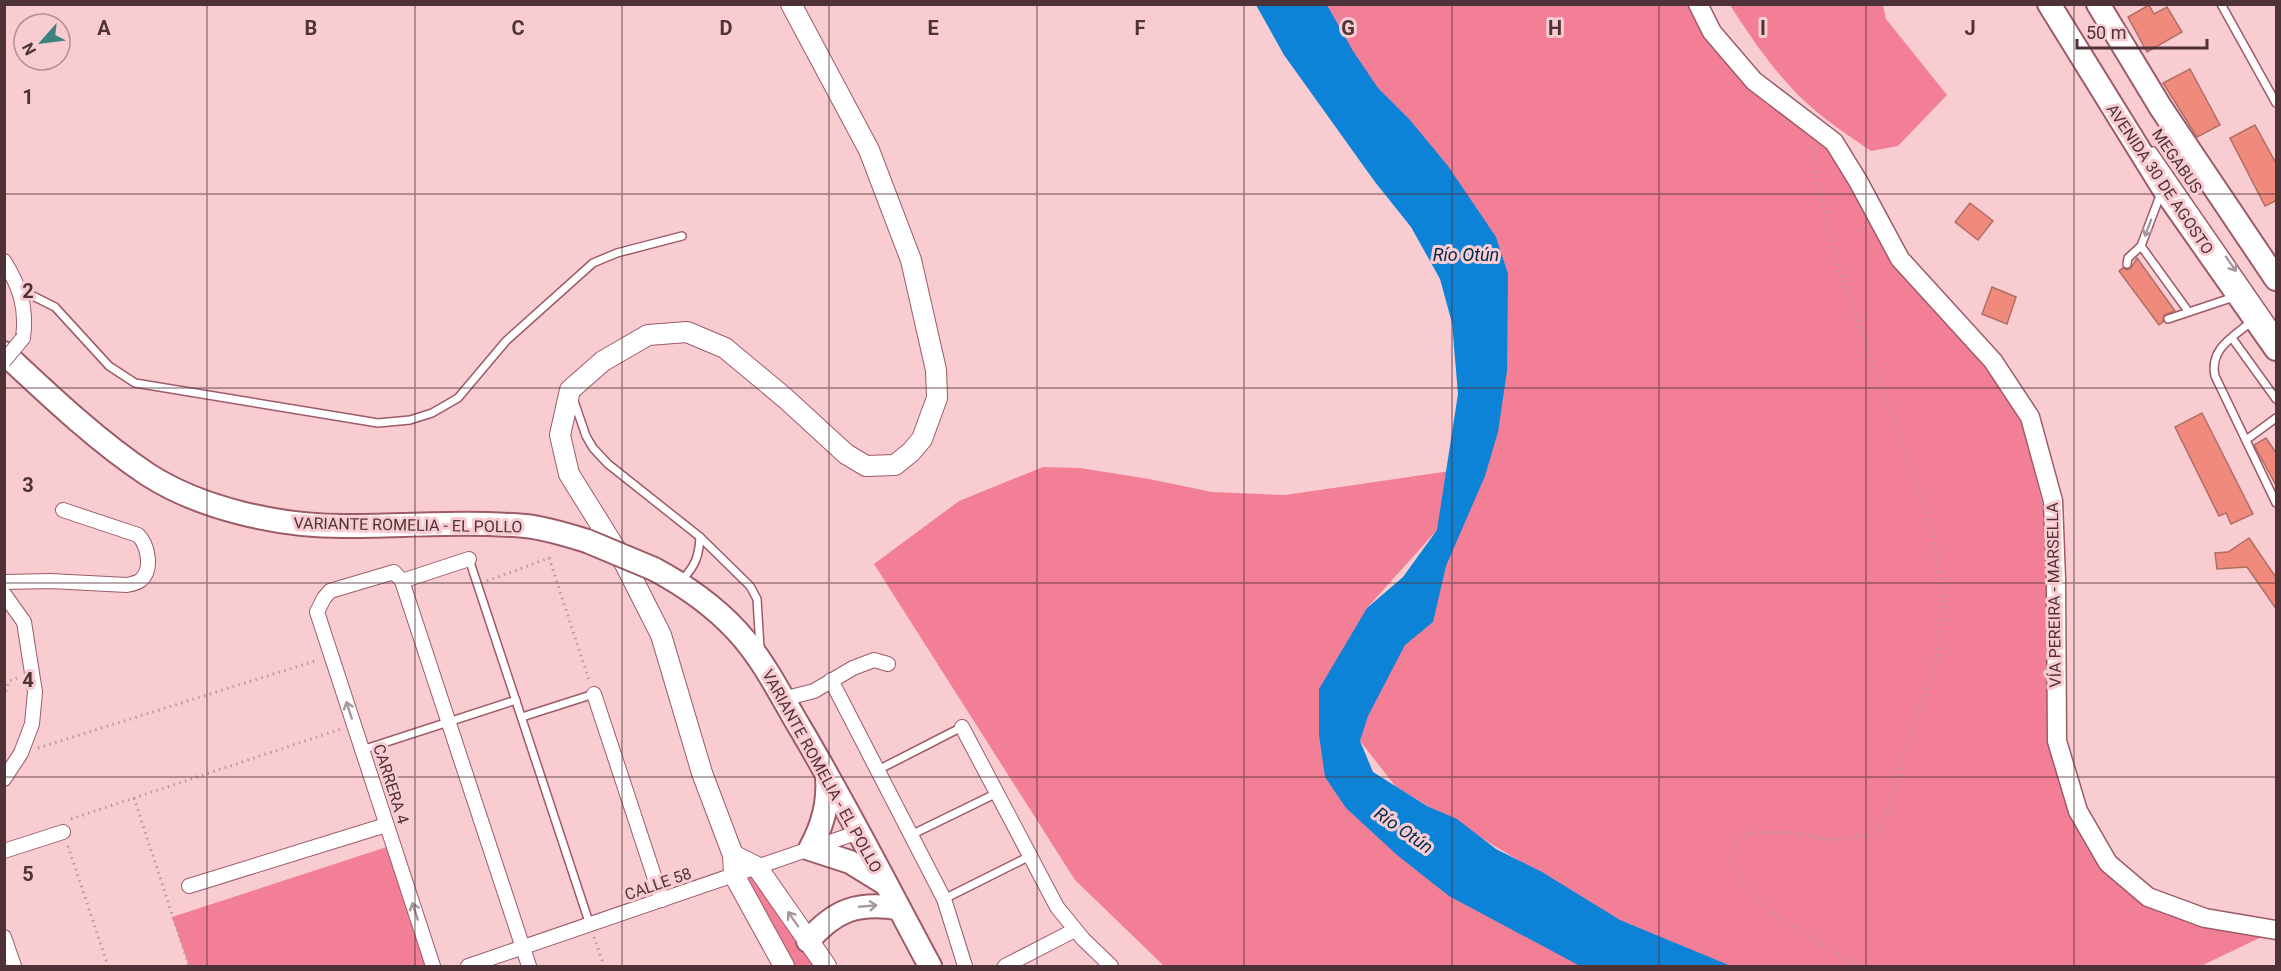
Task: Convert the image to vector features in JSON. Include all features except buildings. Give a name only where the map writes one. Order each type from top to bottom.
[{"type":"main road","points":[[784,966],[734,875],[733,855],[702,773],[662,635],[625,564],[569,474],[560,435],[570,390],[603,361],[648,335],[687,332],[724,348],[785,398],[846,454],[866,466],[894,465],[911,452],[922,439],[937,398],[936,370],[911,260],[869,150],[791,4]]},
{"type":"main road","name":"AVENIDA 30 DE AGOSTO","points":[[2049,4],[2163,188],[2277,349]]},
{"type":"main road","points":[[2098,4],[2161,108],[2277,279]]},
{"type":"main road","name":"VARIANTE ROMELIA - EL POLLO","points":[[4,353],[105,443],[148,475],[232,512],[290,524],[527,526],[587,541],[654,569],[680,583],[710,605],[737,631],[760,661],[826,771],[930,966]]},
{"type":"main road","points":[[826,771],[828,791],[826,811],[820,831],[810,849],[850,862],[885,884]]},
{"type":"main road","points":[[733,855],[757,867],[826,966]]},
{"type":"main road","points":[[808,941],[838,914],[858,907],[878,905],[898,908]]},
{"type":"street","name":"VÍA PEREIRA - MARSELLA","points":[[1698,4],[1712,32],[1754,81],[1834,142],[1858,181],[1900,260],[1993,361],[2030,417],[2053,501],[2057,741],[2078,811],[2108,863],[2148,897],[2205,918],[2277,930]]},
{"type":"street","points":[[4,261],[19,289],[25,309],[23,338],[4,361]]},
{"type":"street","points":[[4,582],[50,581],[127,585],[139,582],[145,574],[147,549],[144,541],[138,535],[63,510]]},
{"type":"street","points":[[470,559],[402,581],[529,966]]},
{"type":"street","name":"CARRERA 4","points":[[402,581],[394,572],[330,591],[317,612],[433,966]]},
{"type":"street","points":[[4,594],[24,622],[35,692],[32,724],[21,753],[4,779]]},
{"type":"street","points":[[783,699],[814,691],[853,668],[874,660],[888,664]]},
{"type":"street","points":[[831,680],[944,900],[965,966]]},
{"type":"street","points":[[594,694],[662,900]]},
{"type":"street","points":[[962,727],[1057,907],[1111,966]]},
{"type":"street","points":[[189,886],[386,825]]},
{"type":"street","points":[[4,851],[63,832]]},
{"type":"street","name":"CALLE 58","points":[[468,966],[859,832]]},
{"type":"street","points":[[1005,966],[1076,930]]},
{"type":"street","points":[[4,937],[15,966]]},
{"type":"lane","name":"MEGABUS","points":[[2088,4],[2154,112],[2277,292]]},
{"type":"lane","points":[[2221,4],[2277,103]]},
{"type":"lane","name":"MEGABUS","points":[[2149,145],[2277,329]]},
{"type":"lane","points":[[2127,264],[2128,258],[2141,246],[2163,188]]},
{"type":"lane","points":[[19,289],[55,307],[109,366],[135,383],[378,423],[410,420],[432,413],[458,398],[506,341],[593,263],[617,253],[682,236]]},
{"type":"lane","points":[[2141,246],[2188,311]]},
{"type":"lane","points":[[2168,319],[2239,296]]},
{"type":"lane","points":[[2254,318],[2215,353],[2212,365],[2215,376],[2277,503]]},
{"type":"lane","points":[[2232,338],[2277,399]]},
{"type":"lane","points":[[570,390],[586,436],[593,448],[608,464],[700,537],[750,586],[757,599],[760,661]]},
{"type":"lane","points":[[2246,440],[2277,418]]},
{"type":"lane","points":[[680,583],[694,567],[699,555],[700,537]]},
{"type":"lane","points":[[470,559],[590,925]]},
{"type":"lane","points":[[522,717],[594,694]]},
{"type":"lane","points":[[362,750],[516,700]]},
{"type":"lane","points":[[876,771],[962,727]]},
{"type":"lane","points":[[911,835],[997,793]]},
{"type":"lane","points":[[944,900],[1030,856]]},
{"type":"path","points":[[1808,122],[1816,175],[1839,269],[1930,522],[1944,598],[1938,657],[1903,755],[1891,802],[1875,835],[1833,840],[1786,832],[1749,833],[1736,843],[1731,860],[1741,882],[1772,912],[1858,966]]},
{"type":"path","points":[[478,584],[549,558],[594,694]]},
{"type":"path","points":[[21,753],[331,655]]},
{"type":"path","points":[[4,697],[9,681],[32,674]]},
{"type":"path","points":[[108,966],[60,822],[353,725]]},
{"type":"path","points":[[134,798],[189,966]]},
{"type":"path","points":[[590,925],[604,966]]},
{"type":"shaded area","points":[[1296,5],[1698,5],[1710,29],[1834,142],[1890,240],[2016,396],[2055,555],[2057,710],[2078,811],[2148,897],[2276,930],[2201,966],[1695,966],[1396,787],[1360,741],[1373,658],[1457,541],[1504,292]]},
{"type":"shaded area","points":[[1730,5],[1883,5],[1886,19],[1947,95],[1898,146],[1871,151],[1823,117],[1797,94],[1761,51]]},
{"type":"shaded area","points":[[1043,467],[1080,468],[1212,492],[1285,495],[1464,469],[1437,530],[1367,608],[1325,777],[1587,966],[1164,966],[1075,880],[874,564],[959,501]]},
{"type":"shaded area","points":[[393,845],[433,966],[189,966],[172,917]]},
{"type":"shaded area","points":[[757,867],[826,966],[784,966],[734,875]]},
{"type":"water","name":"Río Otún","points":[[1256,5],[1327,5],[1353,51],[1378,88],[1410,120],[1448,166],[1496,237],[1508,274],[1507,371],[1498,432],[1485,476],[1446,566],[1433,622],[1405,645],[1368,716],[1360,741],[1373,772],[1427,806],[1457,819],[1496,849],[1542,872],[1620,920],[1731,966],[1580,966],[1449,896],[1397,855],[1346,808],[1325,777],[1319,735],[1319,689],[1367,608],[1403,577],[1437,530],[1458,394],[1452,323],[1440,279],[1411,227],[1375,182],[1284,55]]}]
